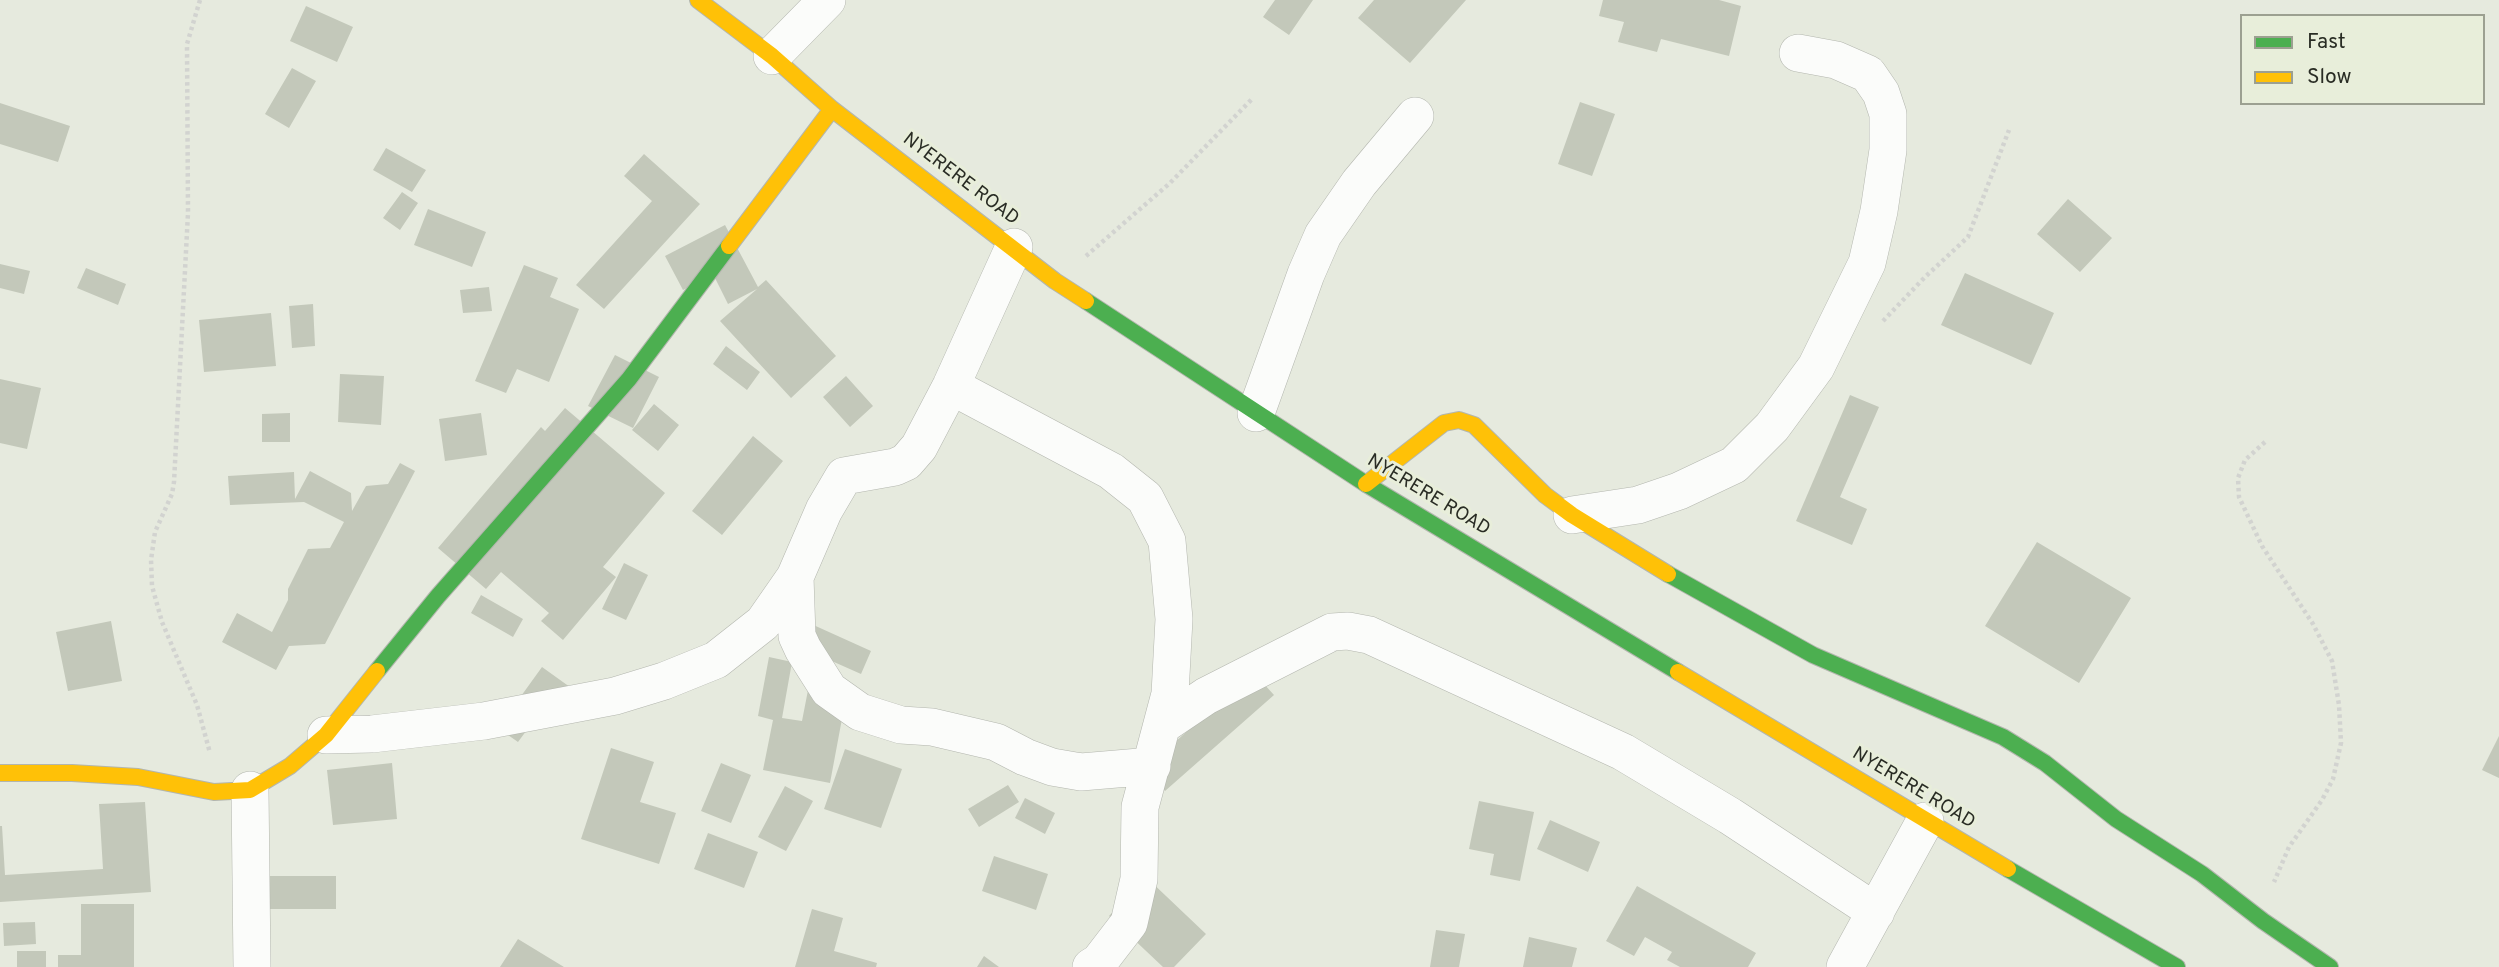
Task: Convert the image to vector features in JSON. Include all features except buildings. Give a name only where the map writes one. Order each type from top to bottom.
[{"type":"street","name":"NYERERE ROAD","points":[[698,0],[772,57],[832,109],[1055,281],[1256,413],[1367,484],[1925,821],[2177,967]]},
{"type":"street","points":[[772,57],[827,0]]},
{"type":"street","points":[[1572,515],[1638,505],[1679,491],[1734,465],[1772,426],[1816,367],[1867,264],[1879,211],[1888,150],[1888,114],[1881,93],[1868,74],[1836,60],[1798,53]]},
{"type":"street","points":[[0,773],[138,777],[214,792],[250,790],[290,766],[326,735],[438,596],[629,379],[832,109]]},
{"type":"street","points":[[1256,413],[1306,274],[1323,235],[1359,183],[1415,116]]},
{"type":"street","points":[[326,735],[372,734],[484,721],[615,696],[664,681],[716,660],[763,623],[795,578],[824,510],[844,476],[895,467],[906,461],[919,447],[951,386],[1014,247]]},
{"type":"street","points":[[951,386],[1111,471],[1145,499],[1167,541],[1174,619],[1170,694],[1140,807],[1139,879],[1129,923],[1099,961],[1091,967]]},
{"type":"street","points":[[1367,484],[1444,423],[1459,420],[1474,425],[1545,495],[1572,515],[1690,588],[1813,654],[2003,737],[2045,763],[2116,820],[2202,874],[2263,921],[2330,967]]},
{"type":"street","points":[[795,578],[797,636],[803,649],[829,690],[860,712],[901,725],[932,727],[996,742],[1052,767],[1081,772],[1152,766]]},
{"type":"street","points":[[1163,725],[1206,696],[1332,632],[1348,631],[1369,635],[1623,752],[1730,816],[1876,912]]},
{"type":"street","points":[[250,790],[252,967]]},
{"type":"street","points":[[1845,967],[1925,821]]},
{"type":"path","points":[[200,0],[187,44],[188,212],[174,482],[172,494],[155,532],[151,560],[152,586],[162,622],[197,705],[209,749],[214,792]]},
{"type":"path","points":[[1055,281],[1170,183],[1252,99]]},
{"type":"path","points":[[1877,327],[1968,237],[2009,130]]},
{"type":"path","points":[[2263,921],[2279,869],[2333,779],[2341,743],[2339,705],[2332,661],[2313,624],[2262,546],[2239,497],[2238,478],[2245,460],[2265,442]]},
{"type":"traffic: fast","points":[[377,671],[438,596],[629,379],[729,246]]},
{"type":"traffic: fast","points":[[1086,301],[1366,484],[1678,672]]},
{"type":"traffic: fast","points":[[1668,574],[1813,655],[2003,737],[2045,763],[2116,819],[2202,874],[2263,921],[2330,967]]},
{"type":"traffic: fast","points":[[2008,869],[2177,967]]},
{"type":"traffic: slow","points":[[698,0],[772,56],[832,109],[1055,281],[1086,301]]},
{"type":"traffic: slow","points":[[729,246],[832,109]]},
{"type":"traffic: slow","points":[[1366,484],[1444,423],[1459,420],[1474,425],[1545,495],[1572,515],[1668,574]]},
{"type":"traffic: slow","points":[[0,773],[138,777],[214,792],[250,790],[290,766],[326,735],[377,671]]},
{"type":"traffic: slow","points":[[1678,672],[2008,869]]}]
